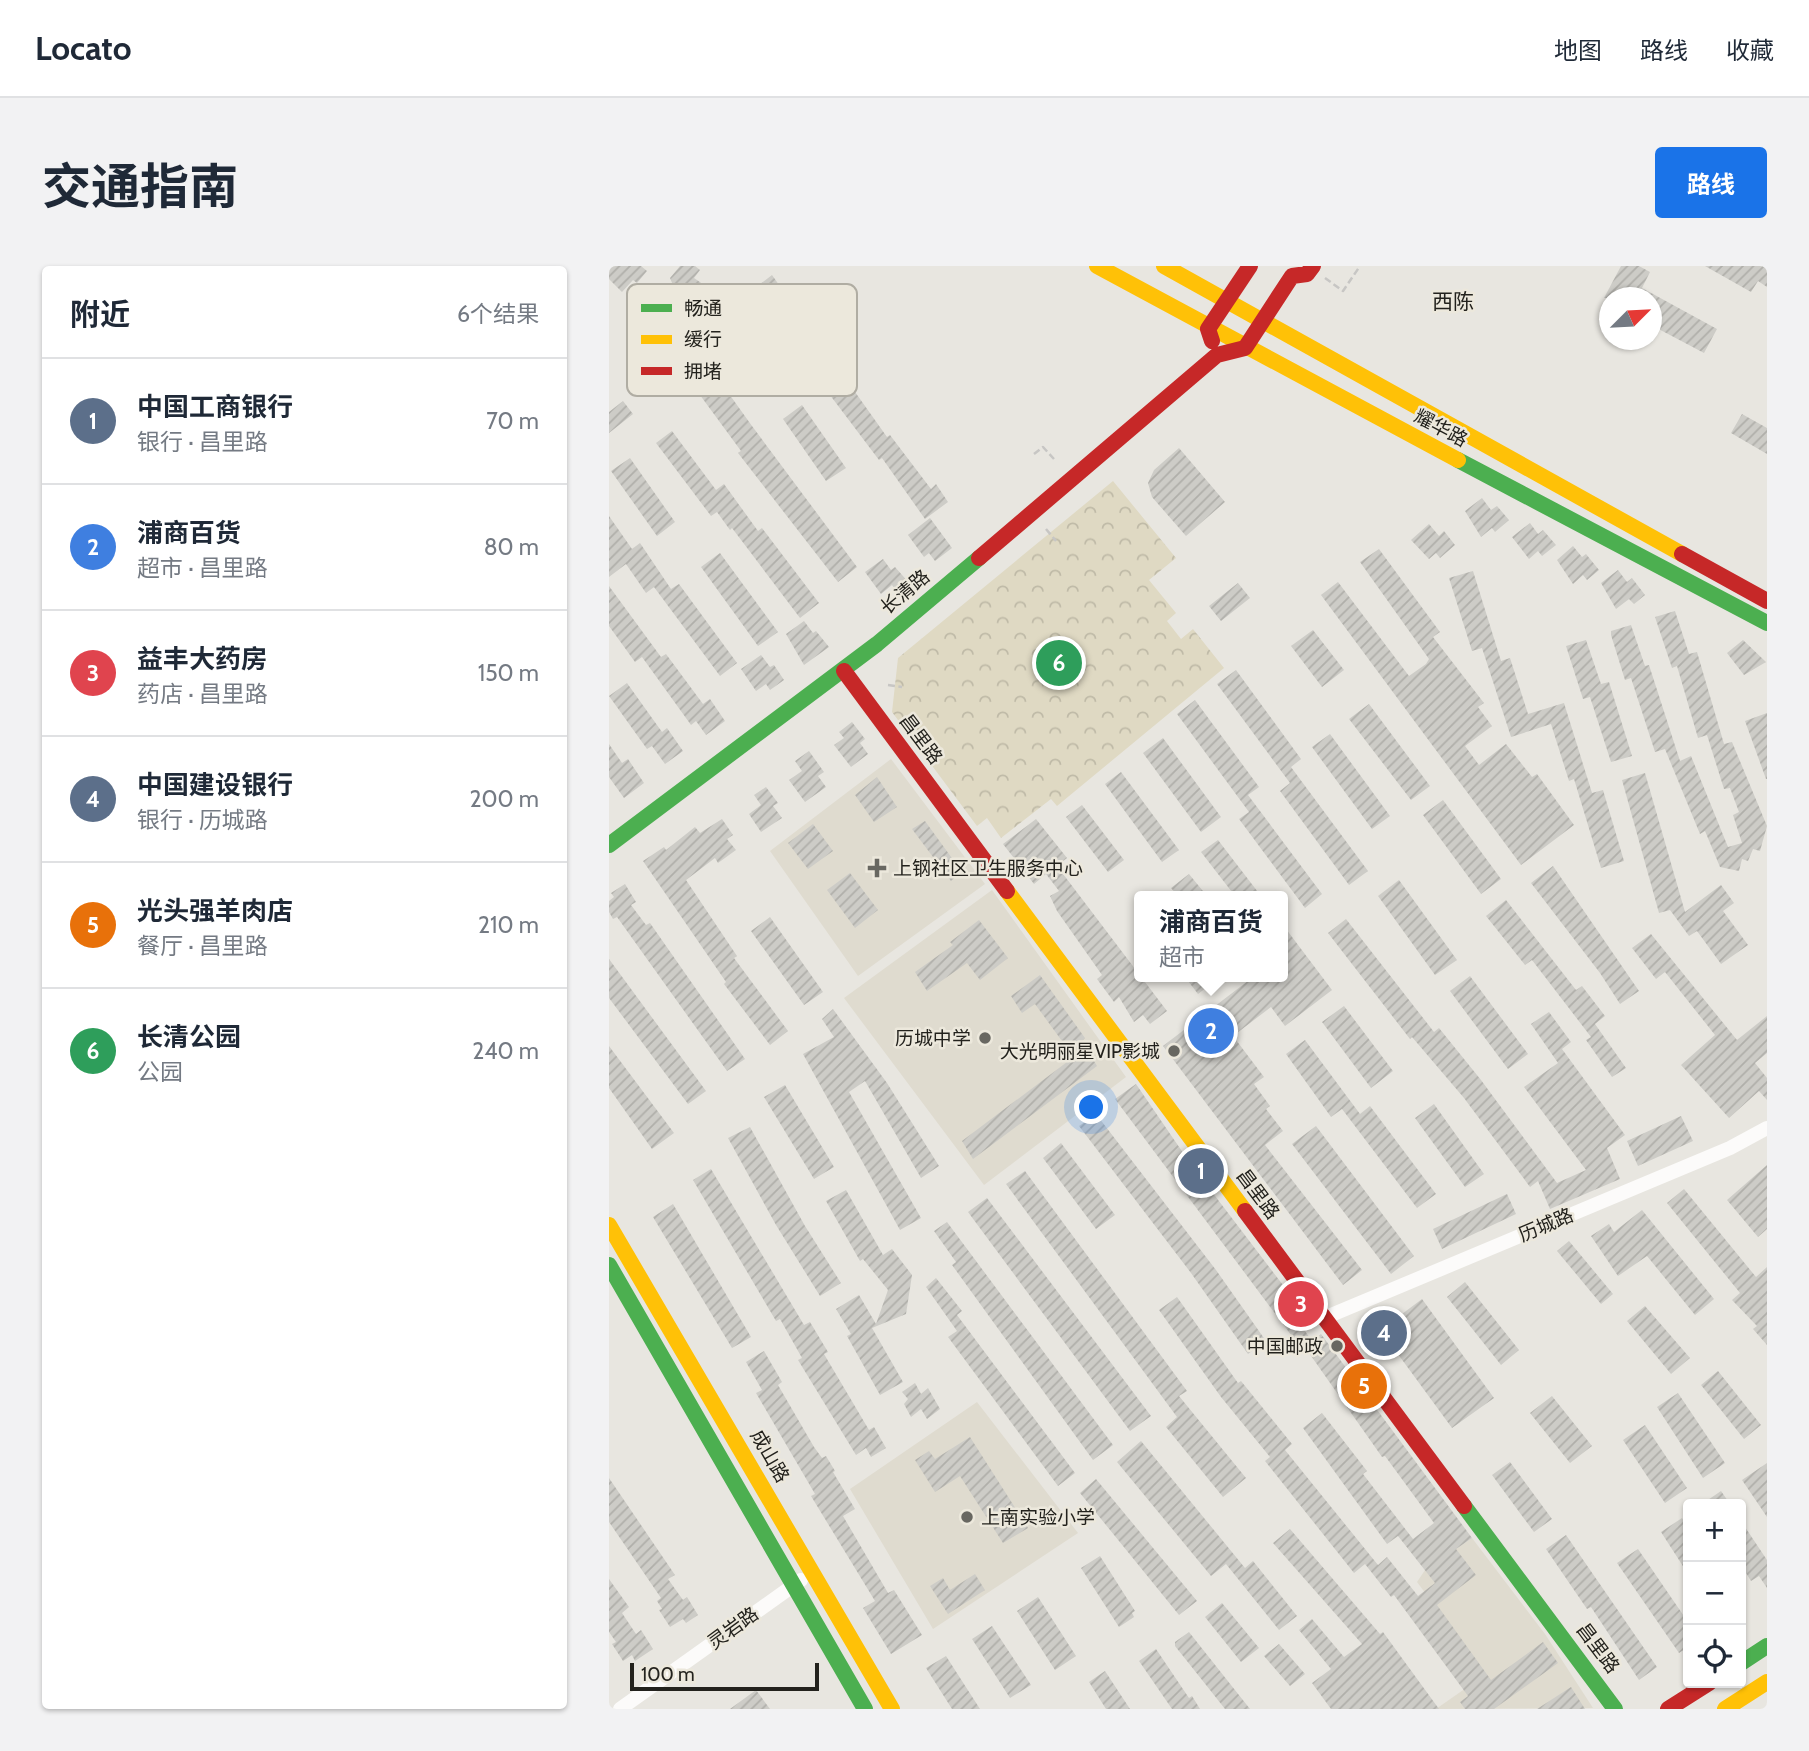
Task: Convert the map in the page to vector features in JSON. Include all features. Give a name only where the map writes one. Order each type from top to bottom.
[{"type":"main road","name":"耀华路","points":[[1097,266],[1208,329],[1767,623]]},
{"type":"main road","name":"耀华路","points":[[1164,266],[1767,601]]},
{"type":"main road","points":[[1217,355],[1208,329],[1250,266]]},
{"type":"main road","points":[[1245,348],[1291,271],[1307,274],[1315,269]]},
{"type":"main road","name":"长清路","points":[[609,845],[844,671],[1217,355],[1245,348]]},
{"type":"main road","name":"昌里路","points":[[844,671],[1615,1709]]},
{"type":"main road","name":"成山路","points":[[609,1225],[892,1709]]},
{"type":"main road","points":[[609,1265],[865,1709]]},
{"type":"main road","points":[[1746,1660],[1767,1646]]},
{"type":"main road","points":[[1725,1709],[1767,1682]]},
{"type":"main road","points":[[1668,1709],[1701,1688]]},
{"type":"street","name":"历城路","points":[[1324,1318],[1730,1148],[1767,1128]]},
{"type":"street","name":"灵岩路","points":[[619,1709],[812,1572]]},
{"type":"path","points":[[1315,269],[1343,291],[1360,266]]},
{"type":"path","points":[[1034,454],[1043,447],[1054,459]]},
{"type":"path","points":[[1046,529],[1056,541]]},
{"type":"path","points":[[888,685],[902,687]]},
{"type":"shaded area","name":"上钢社区卫生服务中心","points":[[891,759],[985,884],[858,976],[770,851]]},
{"type":"shaded area","name":"历城中学","points":[[992,890],[1126,1077],[984,1185],[844,998]]},
{"type":"shaded area","name":"上南实验小学","points":[[977,1402],[1078,1533],[933,1629],[850,1489]]},
{"type":"shaded area","points":[[1472,1538],[1545,1634],[1593,1708],[1436,1709],[1486,1674],[1417,1582],[1425,1570]]},
{"type":"green space","points":[[1113,481],[1176,558],[1149,580],[1176,613],[1167,621],[1181,639],[1193,629],[1224,668],[1057,806],[1051,799],[1001,838],[987,818],[977,826],[892,712],[898,658]]},
{"type":"building","points":[[609,266],[641,266],[647,271],[637,283],[633,280],[627,284],[622,292],[609,279]]},
{"type":"building","points":[[680,266],[695,266],[700,270],[694,278],[703,284],[672,284],[670,278]]},
{"type":"building","points":[[1621,266],[1639,266],[1650,272],[1642,287],[1610,287]]},
{"type":"building","points":[[1705,266],[1767,266],[1767,287],[1758,281],[1751,292]]},
{"type":"building","points":[[772,275],[778,284],[760,284]]},
{"type":"building","points":[[1662,299],[1717,329],[1704,353],[1662,331]]},
{"type":"building","points":[[857,395],[887,437],[890,435],[931,489],[936,484],[948,502],[925,519],[882,458],[879,460],[831,396]]},
{"type":"building","points":[[701,396],[731,396],[857,567],[838,582],[738,453],[741,451]]},
{"type":"building","points":[[623,401],[633,414],[609,433],[609,412]]},
{"type":"building","points":[[802,405],[846,468],[826,481],[783,419]]},
{"type":"building","points":[[1742,414],[1767,428],[1767,454],[1731,433]]},
{"type":"building","points":[[672,431],[716,490],[724,484],[758,531],[762,528],[819,603],[800,618],[732,528],[730,530],[717,512],[711,516],[656,443]]},
{"type":"building","points":[[1179,448],[1225,502],[1186,536],[1152,497],[1148,483],[1154,470]]},
{"type":"building","points":[[630,458],[675,522],[657,536],[611,471]]},
{"type":"building","points":[[1482,498],[1491,510],[1497,506],[1509,520],[1495,532],[1492,528],[1481,537],[1465,511]]},
{"type":"building","points":[[609,516],[632,549],[640,543],[671,589],[679,584],[737,663],[720,676],[654,587],[646,593],[626,564],[609,577]]},
{"type":"building","points":[[930,518],[952,548],[935,561],[929,553],[924,557],[908,535]]},
{"type":"building","points":[[1530,523],[1538,534],[1543,530],[1556,545],[1542,556],[1538,551],[1529,559],[1512,537]]},
{"type":"building","points":[[1429,524],[1439,536],[1444,531],[1455,545],[1440,558],[1436,553],[1429,559],[1411,540]]},
{"type":"building","points":[[1573,546],[1582,557],[1586,554],[1599,570],[1587,580],[1583,575],[1573,584],[1557,560]]},
{"type":"building","points":[[1379,549],[1440,632],[1433,637],[1484,703],[1478,707],[1492,726],[1465,746],[1479,765],[1506,744],[1532,777],[1537,774],[1574,825],[1521,865],[1321,595],[1338,582],[1409,676],[1426,664],[1429,659],[1360,562]]},
{"type":"building","points":[[720,553],[778,632],[758,646],[701,567]]},
{"type":"building","points":[[883,559],[891,570],[895,567],[910,584],[898,593],[892,585],[881,594],[865,572]]},
{"type":"building","points":[[1618,570],[1627,582],[1632,578],[1645,595],[1634,604],[1629,599],[1616,609],[1601,583]]},
{"type":"building","points":[[1473,571],[1501,661],[1510,658],[1528,714],[1564,703],[1592,793],[1603,790],[1624,861],[1601,868],[1574,779],[1569,781],[1551,724],[1511,737],[1482,648],[1472,651],[1449,578]]},
{"type":"building","points":[[1238,583],[1250,598],[1221,621],[1209,606]]},
{"type":"building","points":[[609,586],[661,657],[666,654],[703,704],[710,699],[725,721],[706,735],[696,721],[691,725],[642,657],[635,662],[609,626]]},
{"type":"building","points":[[1675,611],[1689,654],[1697,652],[1724,744],[1732,742],[1767,826],[1760,851],[1753,849],[1748,861],[1742,859],[1739,871],[1720,867],[1705,831],[1700,834],[1665,749],[1655,752],[1631,678],[1625,680],[1611,635],[1611,631],[1631,625],[1645,666],[1649,665],[1680,761],[1691,756],[1728,847],[1742,843],[1733,815],[1739,812],[1730,788],[1724,789],[1707,735],[1698,738],[1677,666],[1672,668],[1655,617]]},
{"type":"building","points":[[804,621],[829,647],[804,665],[786,634]]},
{"type":"building","points":[[1313,630],[1344,670],[1322,687],[1291,646]]},
{"type":"building","points":[[1586,640],[1601,684],[1609,682],[1632,756],[1611,762],[1590,697],[1583,699],[1566,646]]},
{"type":"building","points":[[1743,640],[1766,662],[1744,675],[1727,653]]},
{"type":"building","points":[[761,655],[770,667],[774,665],[784,680],[770,690],[766,684],[756,691],[741,669]]},
{"type":"building","points":[[1236,670],[1301,759],[1291,767],[1368,871],[1349,885],[1280,791],[1290,783],[1217,684]]},
{"type":"building","points":[[627,683],[662,732],[667,728],[683,751],[665,764],[652,746],[647,749],[609,696]]},
{"type":"building","points":[[1195,700],[1259,787],[1248,795],[1322,894],[1305,908],[1239,819],[1249,812],[1177,714]]},
{"type":"building","points":[[1369,704],[1430,786],[1411,800],[1349,719]]},
{"type":"building","points":[[1767,713],[1767,779],[1766,779],[1745,721]]},
{"type":"building","points":[[852,722],[865,739],[860,743],[868,754],[851,767],[834,745],[844,738],[839,732]]},
{"type":"building","points":[[1330,734],[1390,816],[1372,829],[1312,747]]},
{"type":"building","points":[[1163,738],[1221,817],[1201,832],[1143,753]]},
{"type":"building","points":[[609,744],[622,763],[628,759],[644,783],[624,798],[609,777]]},
{"type":"building","points":[[809,751],[824,772],[818,776],[826,787],[805,802],[789,780],[802,771],[795,761]]},
{"type":"building","points":[[1121,772],[1179,850],[1162,862],[1105,784]]},
{"type":"building","points":[[1645,773],[1685,912],[1721,885],[1734,903],[1723,911],[1748,945],[1721,964],[1697,931],[1689,936],[1670,910],[1659,913],[1622,780]]},
{"type":"building","points":[[877,777],[897,807],[874,822],[855,795]]},
{"type":"building","points":[[766,787],[778,803],[773,806],[782,818],[761,832],[749,814],[761,805],[754,795]]},
{"type":"building","points":[[1443,800],[1501,879],[1481,894],[1423,815]]},
{"type":"building","points":[[1082,805],[1124,860],[1108,872],[1066,817]]},
{"type":"building","points":[[722,819],[733,835],[727,839],[736,850],[718,863],[715,858],[686,880],[737,956],[734,958],[788,1031],[770,1045],[724,984],[726,982],[643,861],[664,847],[666,850],[695,827],[700,833]]},
{"type":"building","points":[[1036,819],[1067,858],[1057,866],[1134,968],[1134,982],[1145,982],[1167,1011],[1150,1024],[1143,1015],[1134,1022],[1119,997],[1114,1002],[1097,979],[1102,975],[1057,911],[1050,896],[1059,891],[1046,874],[1034,884],[1003,844]]},
{"type":"building","points":[[925,821],[962,872],[951,881],[912,829]]},
{"type":"building","points":[[813,824],[833,851],[808,869],[788,843]]},
{"type":"building","points":[[1218,840],[1257,891],[1231,891],[1201,852]]},
{"type":"building","points":[[1553,866],[1639,991],[1620,1004],[1600,973],[1531,883]]},
{"type":"building","points":[[850,873],[878,910],[855,928],[827,890]]},
{"type":"building","points":[[1189,874],[1203,891],[1174,891],[1171,888]]},
{"type":"building","points":[[1399,880],[1457,960],[1435,975],[1378,896]]},
{"type":"building","points":[[625,884],[636,902],[631,905],[646,925],[650,923],[745,1059],[727,1071],[617,917],[613,919],[609,912],[609,901],[614,897],[611,893]]},
{"type":"building","points":[[1506,900],[1576,990],[1582,986],[1605,1016],[1595,1024],[1626,1068],[1612,1077],[1586,1040],[1591,1037],[1532,960],[1525,965],[1486,916]]},
{"type":"building","points":[[770,917],[823,992],[804,1005],[751,931]]},
{"type":"building","points":[[1346,919],[1434,1032],[1439,1028],[1481,1080],[1557,1183],[1586,1170],[1524,1087],[1558,1063],[1531,1024],[1549,1012],[1571,1042],[1562,1049],[1625,1135],[1607,1148],[1620,1179],[1550,1209],[1538,1181],[1530,1187],[1464,1098],[1412,1037],[1410,1039],[1328,933]]},
{"type":"building","points":[[979,920],[1008,958],[980,980],[967,963],[927,991],[915,972],[953,945],[950,942]]},
{"type":"building","points":[[1288,932],[1332,990],[1285,1026],[1271,1007],[1233,1036],[1264,1077],[1254,1084],[1270,1106],[1266,1109],[1283,1131],[1265,1145],[1362,1270],[1343,1285],[1163,1046],[1246,982],[1288,982]]},
{"type":"building","points":[[1651,934],[1737,1040],[1767,1016],[1767,1053],[1755,1063],[1767,1078],[1767,1100],[1759,1091],[1729,1118],[1681,1065],[1715,1035],[1665,972],[1656,979],[1632,948]]},
{"type":"building","points":[[609,959],[706,1091],[688,1104],[609,998]]},
{"type":"building","points":[[1040,975],[1085,1038],[1082,1041],[1097,1066],[973,1159],[962,1141],[1071,1059],[1064,1050],[1067,1048],[1035,1004],[1022,1013],[1011,996]]},
{"type":"building","points":[[1470,976],[1528,1054],[1508,1069],[1450,991]]},
{"type":"building","points":[[1189,982],[1214,982],[1198,994]]},
{"type":"building","points":[[1344,1006],[1393,1071],[1371,1088],[1322,1022]]},
{"type":"building","points":[[833,1009],[887,1083],[939,1166],[921,1178],[865,1081],[849,1092],[921,1218],[900,1230],[803,1054],[834,1037],[822,1019]]},
{"type":"building","points":[[1305,1040],[1360,1114],[1370,1106],[1436,1194],[1417,1208],[1342,1109],[1331,1117],[1286,1054]]},
{"type":"building","points":[[609,1046],[674,1133],[652,1149],[609,1088]]},
{"type":"building","points":[[1136,1084],[1190,1163],[1308,1318],[1300,1324],[1312,1341],[1321,1334],[1472,1538],[1456,1549],[1476,1575],[1437,1605],[1491,1680],[1543,1642],[1558,1663],[1494,1709],[1465,1709],[1460,1702],[1468,1696],[1394,1595],[1391,1597],[1365,1564],[1354,1573],[1265,1461],[1270,1457],[1221,1397],[1159,1310],[1177,1297],[1238,1383],[1241,1381],[1292,1444],[1285,1450],[1378,1565],[1387,1557],[1418,1596],[1435,1583],[1398,1536],[1387,1544],[1303,1428],[1322,1413],[1367,1471],[1363,1474],[1413,1539],[1434,1523],[1385,1456],[1382,1457],[1309,1353],[1306,1355],[1115,1099]]},
{"type":"building","points":[[785,1085],[834,1167],[814,1179],[764,1097]]},
{"type":"building","points":[[1434,1104],[1484,1174],[1465,1187],[1415,1118]]},
{"type":"building","points":[[1096,1114],[1216,1270],[1266,1341],[1248,1354],[1191,1273],[1079,1126]]},
{"type":"building","points":[[1681,1116],[1693,1141],[1638,1166],[1627,1141]]},
{"type":"building","points":[[1316,1126],[1414,1256],[1391,1274],[1292,1144]]},
{"type":"building","points":[[750,1127],[805,1226],[841,1283],[820,1296],[776,1225],[728,1138]]},
{"type":"building","points":[[1061,1143],[1115,1215],[1096,1229],[1043,1158]]},
{"type":"building","points":[[1767,1165],[1767,1229],[1758,1237],[1727,1200]]},
{"type":"building","points":[[711,1169],[804,1325],[810,1322],[828,1352],[824,1354],[869,1430],[874,1427],[886,1448],[871,1457],[866,1448],[856,1455],[798,1360],[802,1358],[780,1319],[776,1321],[693,1180]]},
{"type":"building","points":[[1025,1171],[1187,1391],[1179,1396],[1246,1478],[1223,1497],[1166,1427],[1177,1417],[1006,1184]]},
{"type":"building","points":[[1684,1189],[1756,1277],[1767,1267],[1767,1345],[1753,1329],[1757,1326],[1732,1300],[1740,1293],[1667,1203]]},
{"type":"building","points":[[846,1190],[883,1255],[892,1249],[912,1275],[906,1314],[872,1328],[903,1382],[880,1395],[847,1336],[851,1334],[836,1309],[859,1295],[876,1324],[888,1290],[863,1259],[860,1261],[826,1201]]},
{"type":"building","points":[[1507,1194],[1516,1214],[1442,1249],[1433,1229]]},
{"type":"building","points":[[987,1198],[1151,1416],[1130,1431],[968,1212]]},
{"type":"building","points":[[673,1204],[751,1337],[732,1348],[653,1217]]},
{"type":"building","points":[[1642,1210],[1714,1299],[1695,1315],[1647,1256],[1618,1276],[1591,1236],[1609,1224],[1614,1232]]},
{"type":"building","points":[[947,1222],[1113,1445],[1093,1460],[952,1265],[956,1262],[934,1231]]},
{"type":"building","points":[[1569,1241],[1613,1294],[1601,1304],[1557,1251]]},
{"type":"building","points":[[936,1278],[962,1311],[957,1315],[1075,1473],[1058,1486],[948,1337],[957,1331],[926,1287]]},
{"type":"building","points":[[1465,1282],[1519,1350],[1501,1365],[1447,1297]]},
{"type":"building","points":[[1422,1299],[1494,1398],[1452,1428],[1392,1346],[1389,1337],[1391,1326],[1398,1317]]},
{"type":"building","points":[[1645,1306],[1690,1358],[1671,1374],[1627,1321]]},
{"type":"building","points":[[764,1351],[782,1382],[778,1385],[814,1447],[822,1458],[826,1456],[855,1509],[843,1516],[888,1593],[894,1590],[922,1635],[891,1654],[863,1608],[875,1601],[811,1496],[815,1494],[756,1393],[762,1390],[746,1362]]},
{"type":"building","points":[[1718,1371],[1761,1425],[1744,1439],[1701,1385]]},
{"type":"building","points":[[915,1383],[921,1394],[928,1388],[940,1409],[927,1419],[921,1409],[911,1417],[904,1404],[908,1399],[902,1392]]},
{"type":"building","points":[[1678,1393],[1725,1463],[1703,1478],[1657,1407]]},
{"type":"building","points":[[1552,1396],[1592,1446],[1570,1463],[1530,1413]]},
{"type":"building","points":[[1645,1425],[1687,1488],[1665,1503],[1623,1440]]},
{"type":"building","points":[[970,1437],[1028,1528],[1003,1543],[960,1476],[935,1492],[915,1460],[929,1451],[935,1459]]},
{"type":"building","points":[[1141,1441],[1245,1568],[1253,1561],[1297,1616],[1279,1630],[1226,1564],[1211,1576],[1117,1462]]},
{"type":"building","points":[[1510,1462],[1552,1519],[1534,1532],[1492,1475]]},
{"type":"building","points":[[1767,1463],[1767,1517],[1742,1480]]},
{"type":"building","points":[[609,1478],[675,1575],[668,1579],[683,1600],[687,1597],[698,1615],[686,1623],[683,1619],[670,1627],[659,1610],[662,1609],[657,1601],[661,1598],[609,1522]]},
{"type":"building","points":[[1096,1479],[1197,1601],[1179,1615],[1080,1493]]},
{"type":"building","points":[[1721,1491],[1727,1499],[1709,1499]]},
{"type":"building","points":[[1682,1518],[1683,1566],[1661,1532]]},
{"type":"building","points":[[1746,1528],[1767,1560],[1767,1588],[1759,1576],[1751,1581],[1746,1573]]},
{"type":"building","points":[[1290,1529],[1380,1634],[1383,1632],[1439,1709],[1331,1709],[1312,1683],[1331,1669],[1299,1630],[1312,1619],[1344,1657],[1362,1644],[1273,1543]]},
{"type":"building","points":[[1566,1535],[1657,1667],[1639,1680],[1591,1607],[1587,1609],[1546,1549]]},
{"type":"building","points":[[1638,1549],[1683,1615],[1683,1650],[1679,1653],[1617,1563]]},
{"type":"building","points":[[1100,1556],[1135,1611],[1132,1613],[1134,1617],[1119,1627],[1081,1568]]},
{"type":"building","points":[[975,1574],[985,1590],[948,1614],[930,1586],[943,1578],[950,1590]]},
{"type":"building","points":[[609,1579],[629,1607],[622,1613],[636,1634],[641,1630],[653,1649],[635,1661],[632,1655],[623,1661],[612,1644],[616,1642],[609,1632]]},
{"type":"building","points":[[1038,1597],[1076,1656],[1055,1670],[1017,1611]]},
{"type":"building","points":[[1222,1603],[1259,1648],[1241,1662],[1205,1617]]},
{"type":"building","points":[[992,1626],[1031,1685],[1010,1698],[972,1639]]},
{"type":"building","points":[[1189,1632],[1250,1709],[1225,1709],[1175,1646],[1175,1642]]},
{"type":"building","points":[[1279,1644],[1305,1674],[1290,1686],[1264,1656]]},
{"type":"building","points":[[1156,1649],[1189,1698],[1192,1696],[1200,1709],[1172,1709],[1139,1661]]},
{"type":"building","points":[[946,1656],[980,1709],[952,1709],[926,1668]]},
{"type":"building","points":[[1105,1671],[1130,1709],[1106,1709],[1089,1682]]},
{"type":"building","points":[[1571,1687],[1585,1709],[1537,1709]]},
{"type":"building","points":[[756,1690],[770,1709],[730,1709]]},
{"type":"traffic: fast","points":[[1458,460],[1767,623]]},
{"type":"traffic: fast","points":[[609,845],[877,644],[979,558]]},
{"type":"traffic: fast","points":[[609,1265],[865,1709]]},
{"type":"traffic: fast","points":[[1464,1506],[1615,1709]]},
{"type":"traffic: fast","points":[[1746,1660],[1767,1646]]},
{"type":"traffic: slow","points":[[1097,266],[1458,460]]},
{"type":"traffic: slow","points":[[1164,266],[1682,554]]},
{"type":"traffic: slow","points":[[1007,891],[1245,1211]]},
{"type":"traffic: slow","points":[[609,1225],[892,1709]]},
{"type":"traffic: slow","points":[[1725,1709],[1767,1682]]},
{"type":"traffic: jam","points":[[1212,341],[1208,329],[1250,266]]},
{"type":"traffic: jam","points":[[979,558],[1217,355],[1245,348],[1292,276],[1307,274],[1313,266]]},
{"type":"traffic: jam","points":[[1682,554],[1767,601]]},
{"type":"traffic: jam","points":[[844,671],[1007,891]]},
{"type":"traffic: jam","points":[[1245,1211],[1464,1506]]},
{"type":"traffic: jam","points":[[1668,1709],[1701,1688]]},
{"type":"place","name":"长清公园","points":[[1059,663]]},
{"type":"place","name":"上钢社区卫生服务中心","points":[[877,868]]},
{"type":"place","name":"浦商百货","points":[[1211,1031]]},
{"type":"place","name":"历城中学","points":[[985,1038]]},
{"type":"place","name":"大光明丽星VIP影城","points":[[1174,1051]]},
{"type":"place","name":"中国工商银行","points":[[1201,1171]]},
{"type":"place","name":"益丰大药房","points":[[1301,1304]]},
{"type":"place","name":"中国建设银行","points":[[1384,1333]]},
{"type":"place","name":"中国邮政","points":[[1337,1346]]},
{"type":"place","name":"光头强羊肉店","points":[[1364,1386]]},
{"type":"place","name":"上南实验小学","points":[[967,1517]]},
{"type":"district","name":"西陈","points":[[1453,301]]}]
